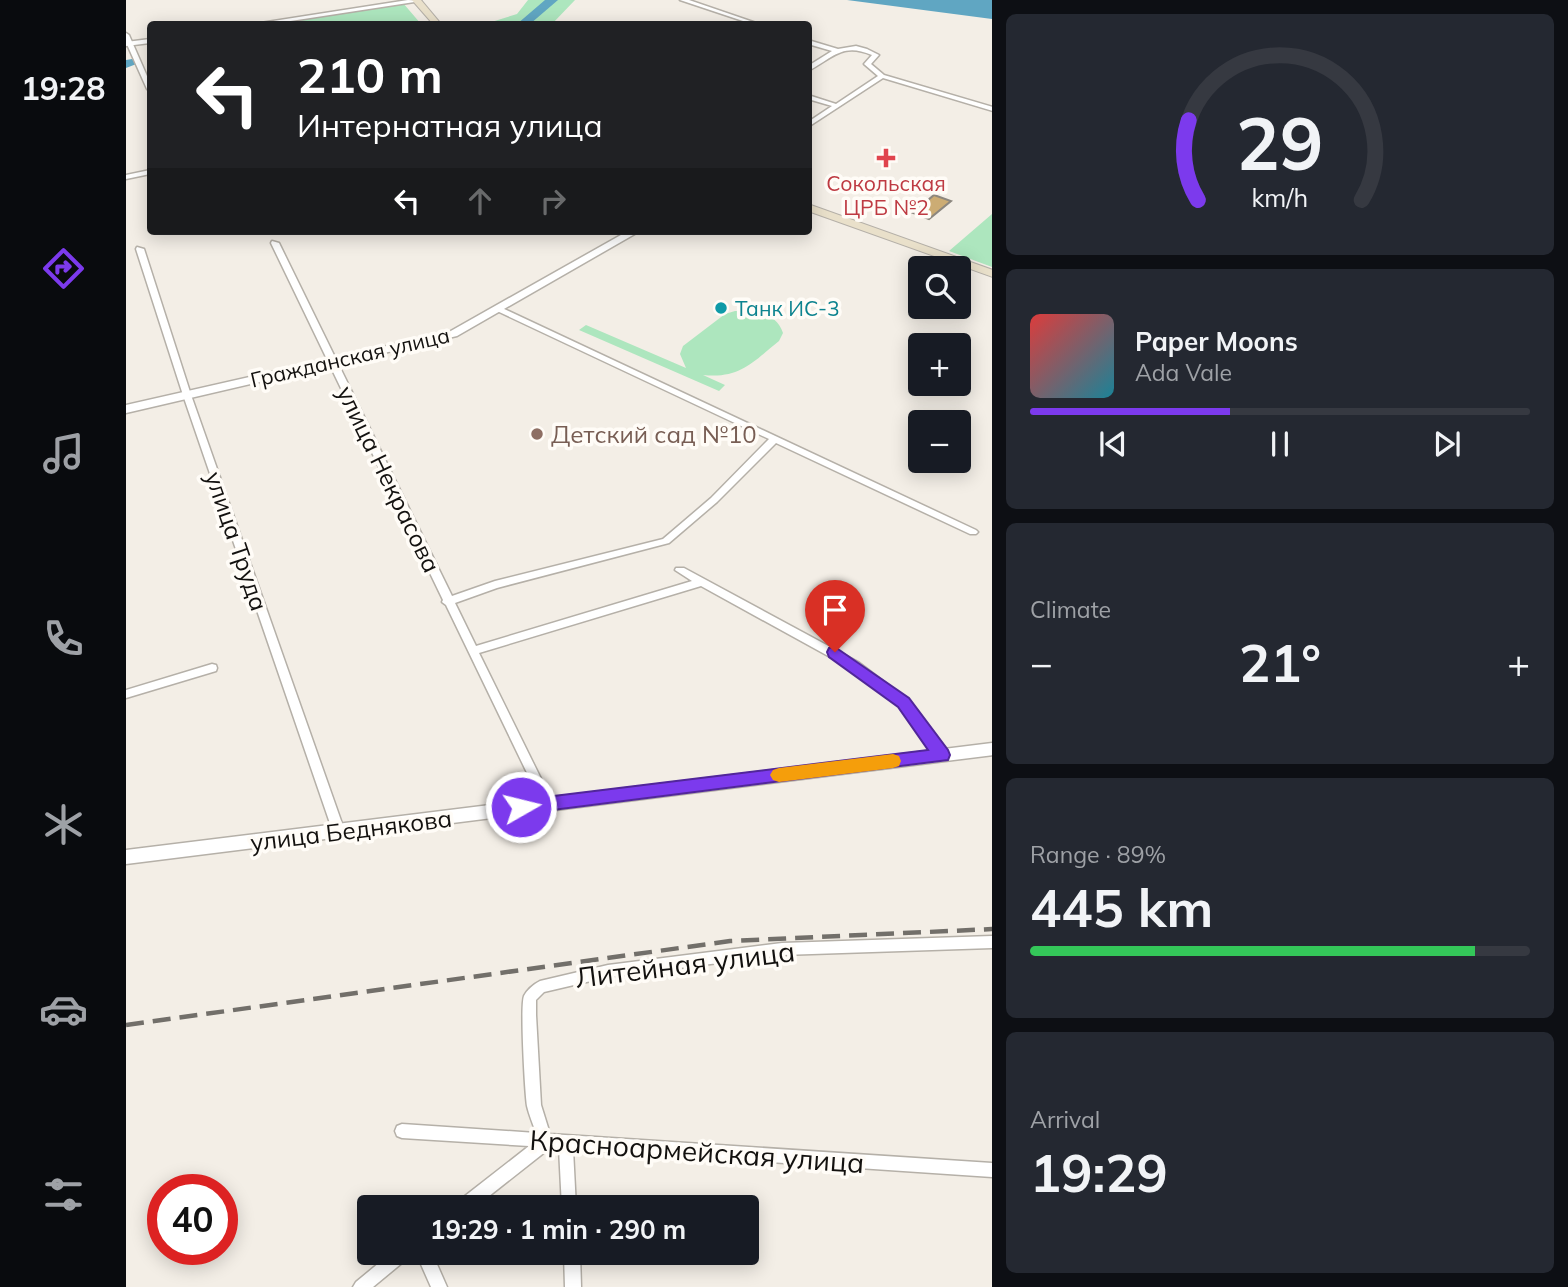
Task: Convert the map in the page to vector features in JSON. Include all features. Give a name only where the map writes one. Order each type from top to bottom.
[{"type":"main road","points":[[416,0],[434,21]]},
{"type":"main road","points":[[812,208],[992,274]]},
{"type":"street","points":[[278,21],[416,0]]},
{"type":"street","points":[[683,0],[748,21]]},
{"type":"street","points":[[126,35],[147,83]]},
{"type":"street","points":[[128,44],[147,41]]},
{"type":"street","points":[[812,43],[836,50]]},
{"type":"street","points":[[812,66],[836,50],[850,47],[874,54],[876,58],[867,65],[882,76],[992,109]]},
{"type":"street","points":[[812,62],[817,63]]},
{"type":"street","points":[[812,122],[882,76]]},
{"type":"street","points":[[812,98],[837,106]]},
{"type":"street","points":[[126,177],[147,173]]},
{"type":"street","name":"Гражданская улица","points":[[126,409],[440,338],[464,329],[628,235]]},
{"type":"street","name":"улица Некрасова","points":[[275,243],[447,602],[547,803]]},
{"type":"street","name":"улица Труда","points":[[139,249],[339,832]]},
{"type":"street","points":[[499,309],[973,532]]},
{"type":"street","name":"улица Некрасова","points":[[447,602],[495,585],[666,541],[714,500],[775,438]]},
{"type":"street","points":[[680,570],[854,664],[904,703],[942,755]]},
{"type":"street","points":[[472,651],[701,583]]},
{"type":"street","points":[[126,694],[212,668]]},
{"type":"street","name":"улица Беднякова","points":[[126,858],[992,748]]},
{"type":"street","name":"Литейная улица","points":[[546,1142],[534,1105],[529,1015],[530,998],[540,987],[608,971],[782,949],[992,942]]},
{"type":"street","name":"Красноармейская улица","points":[[402,1131],[566,1144],[992,1170]]},
{"type":"street","points":[[478,1195],[546,1142]]},
{"type":"street","points":[[566,1144],[568,1195]]},
{"type":"street","points":[[361,1287],[388,1265]]},
{"type":"street","points":[[429,1265],[439,1287]]},
{"type":"street","points":[[572,1265],[573,1287]]},
{"type":"green space","points":[[528,0],[575,0],[555,21],[495,21],[517,14]]},
{"type":"green space","points":[[403,3],[418,21],[279,21]]},
{"type":"green space","points":[[992,214],[992,267],[971,259],[971,256],[949,251]]},
{"type":"green space","points":[[735,311],[764,314],[780,326],[783,333],[779,341],[736,372],[716,376],[703,375],[725,385],[719,391],[579,330],[586,325],[686,368],[680,354],[683,346],[725,314]]},
{"type":"water","points":[[847,0],[992,0],[992,19]]},
{"type":"building","points":[[934,195],[951,201],[929,219],[913,213]]},
{"type":"waterway","points":[[527,21],[552,0]]},
{"type":"waterway","points":[[126,64],[132,63]]},
{"type":"railway","points":[[126,1025],[730,941],[992,929]]},
{"type":"slow traffic","points":[[779,775],[893,761]]},
{"type":"place","name":"Сокольская ЦРБ №2","points":[[886,158]]},
{"type":"place","name":"Танк ИС-3","points":[[721,308]]},
{"type":"place","name":"Детский сад №10","points":[[537,434]]},
{"type":"route","points":[[521,807],[942,755],[904,703],[835,652]]}]
